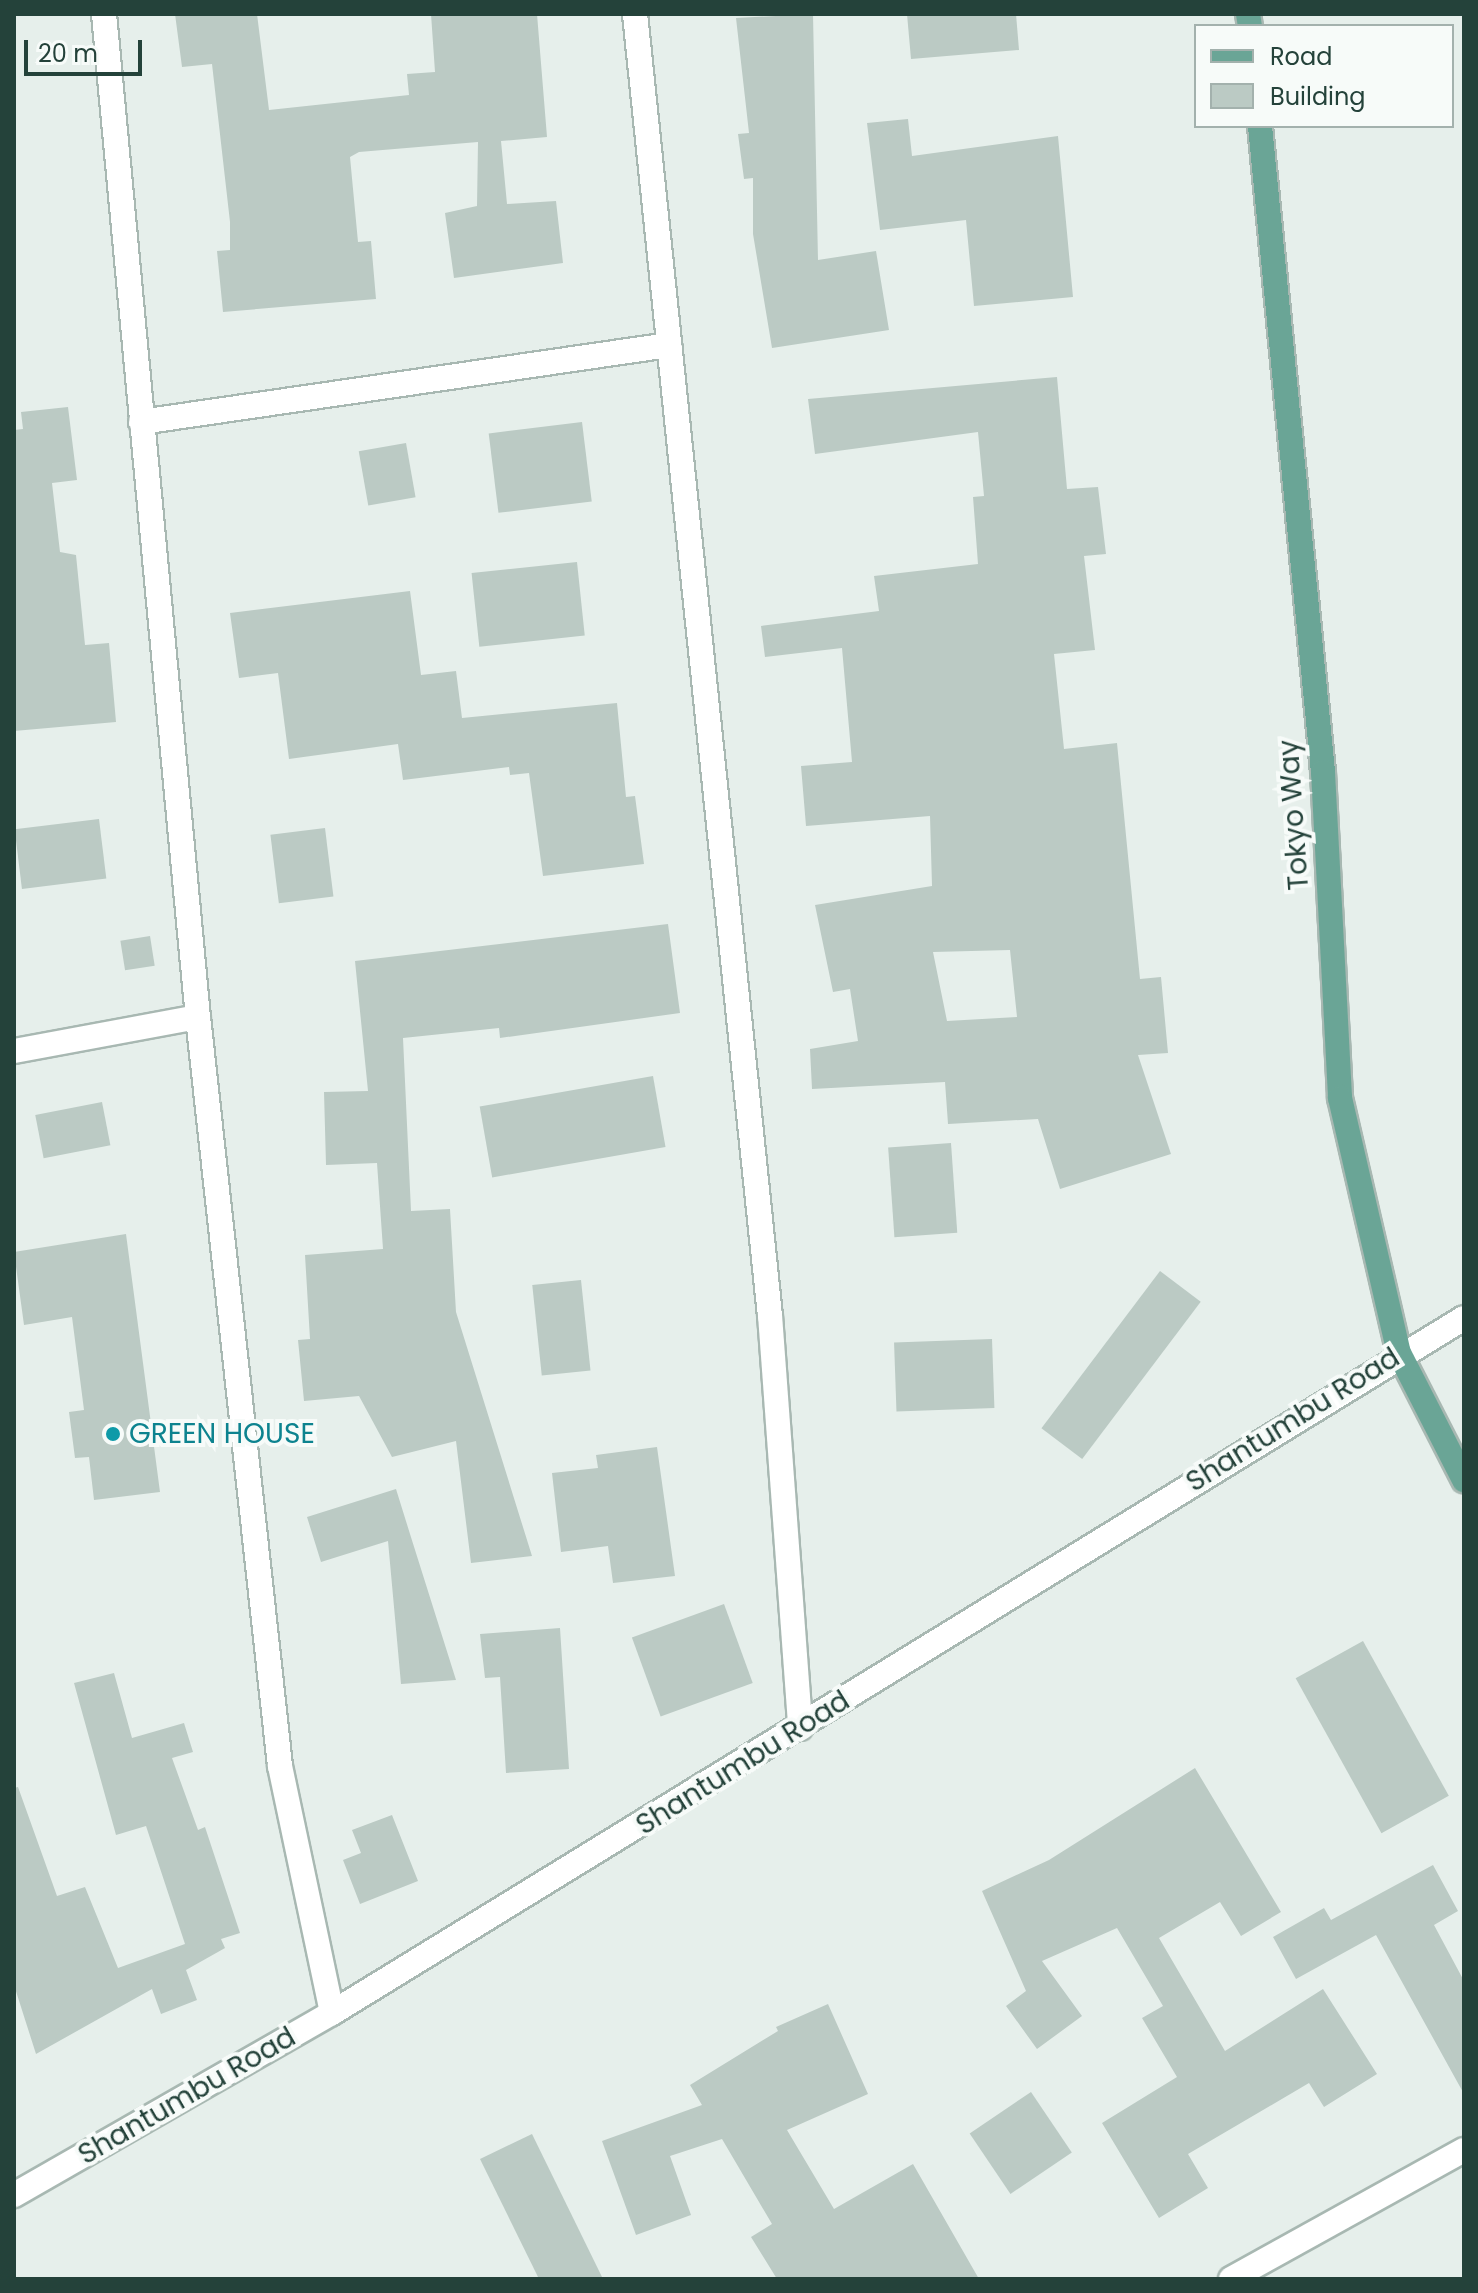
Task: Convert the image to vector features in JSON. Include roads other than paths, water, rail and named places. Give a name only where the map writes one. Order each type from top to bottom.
[{"type":"main road","name":"Tokyo Way","points":[[1260,128],[1323,772],[1340,1098],[1399,1353],[1464,1480]]},
{"type":"street","points":[[104,14],[198,1017],[280,1766],[332,2013]]},
{"type":"street","points":[[635,14],[770,1315],[800,1728]]},
{"type":"street","points":[[141,422],[669,345]]},
{"type":"street","points":[[14,1051],[198,1017]]},
{"type":"street","name":"Shantumbu Road","points":[[14,2195],[332,2013],[800,1728],[1399,1353],[1464,1318]]},
{"type":"street","points":[[1231,2279],[1464,2150]]},
{"type":"place","name":"GREEN HOUSE","points":[[113,1434]]}]
